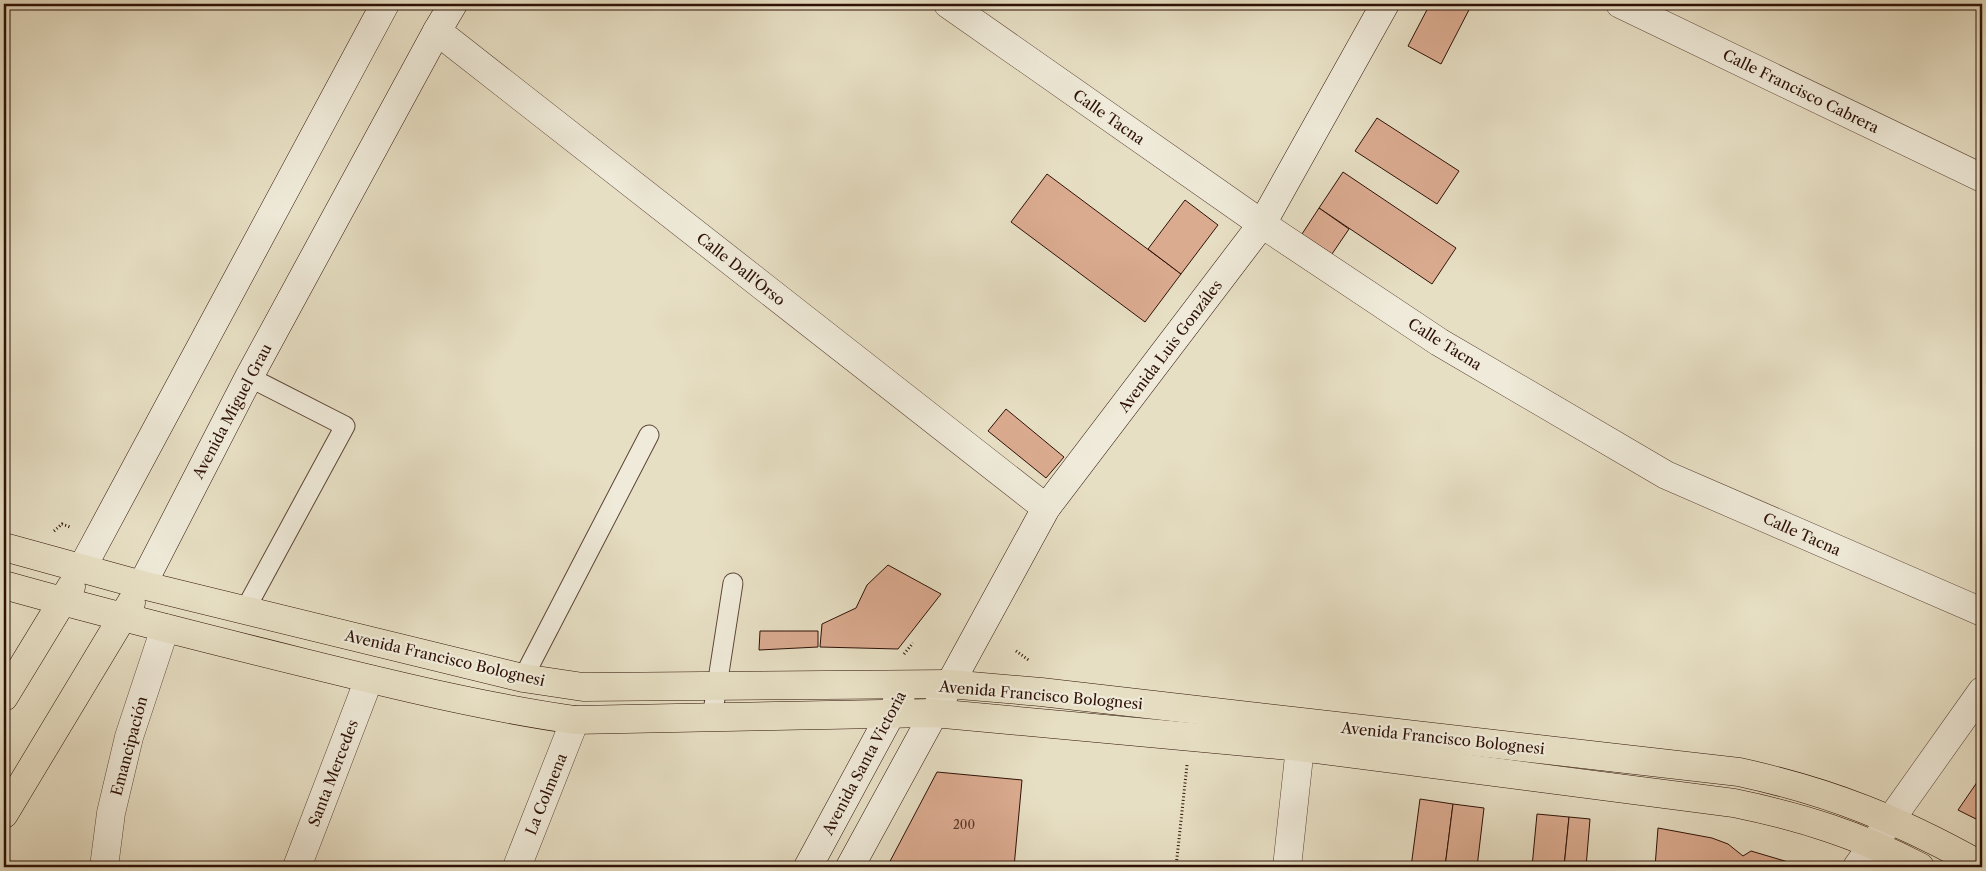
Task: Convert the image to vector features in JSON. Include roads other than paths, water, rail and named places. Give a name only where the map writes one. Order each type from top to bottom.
[{"type":"main road","name":"Avenida Francisco Bolognesi","points":[[4,547],[142,585],[523,678],[583,687],[948,684],[1041,692],[1739,772],[1794,784],[1842,799],[1929,837],[1982,866]]},
{"type":"main road","points":[[4,697],[82,568]]},
{"type":"main road","name":"Avenida Francisco Bolognesi","points":[[4,585],[165,628],[369,678],[527,713],[575,720],[933,713],[1300,747],[1734,803],[1818,823],[1874,843],[1914,866]]},
{"type":"main road","name":"Avenida Miguel Grau","points":[[4,814],[142,585]]},
{"type":"street","points":[[82,568],[385,4]]},
{"type":"street","name":"Avenida Miguel Grau","points":[[142,585],[249,377],[436,31],[453,4]]},
{"type":"street","name":"Calle Tacna","points":[[948,4],[1262,224],[1439,342],[1666,475],[1982,612]]},
{"type":"street","name":"Avenida Luis Gonzáles","points":[[948,684],[1046,508],[1262,224],[1385,4]]},
{"type":"street","name":"Calle Francisco Cabrera","points":[[1620,4],[1982,178]]},
{"type":"street","name":"Calle Dall'Orso","points":[[436,31],[1046,508]]},
{"type":"street","name":"Emancipación","points":[[104,867],[111,813],[129,737],[165,628]]},
{"type":"street","name":"Santa Mercedes","points":[[297,867],[369,678]]},
{"type":"street","points":[[850,867],[948,684]]},
{"type":"street","name":"Avenida Santa Victoria","points":[[808,867],[907,685]]},
{"type":"street","points":[[1857,867],[1982,691]]},
{"type":"street","name":"La Colmena","points":[[517,867],[575,720]]},
{"type":"street","points":[[1287,867],[1300,747]]},
{"type":"lane","points":[[245,610],[345,426],[249,377]]},
{"type":"lane","points":[[523,678],[649,435]]},
{"type":"lane","points":[[712,718],[733,583]]}]
